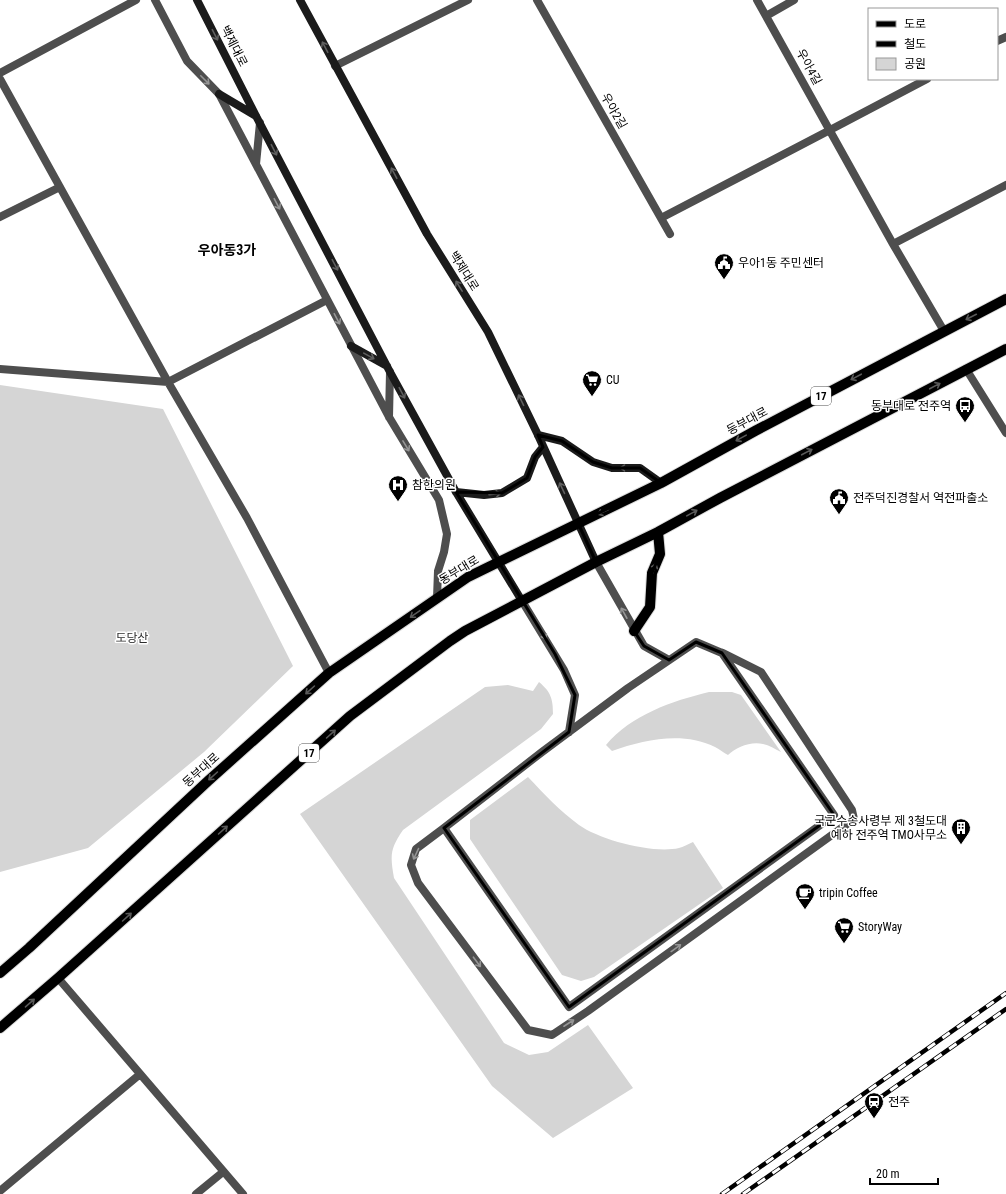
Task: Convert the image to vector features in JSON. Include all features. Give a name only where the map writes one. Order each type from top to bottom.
[{"type":"main road","name":"동부대로","points":[[0,973],[29,948],[208,781],[329,673],[468,577],[660,483],[944,331],[1006,300]]},
{"type":"main road","name":"17","points":[[0,1028],[58,978],[350,716],[464,631],[596,562],[658,532],[1006,349]]},
{"type":"main road","points":[[634,631],[650,607],[652,572],[660,554],[658,532]]},
{"type":"street","points":[[0,73],[136,0]]},
{"type":"street","points":[[155,0],[187,61],[219,94],[258,120],[256,164]]},
{"type":"street","name":"백제대로","points":[[197,0],[258,120],[389,369],[456,492],[522,601]]},
{"type":"street","name":"백제대로","points":[[300,0],[427,234],[488,332],[538,435],[596,562]]},
{"type":"street","points":[[336,66],[468,0]]},
{"type":"street","name":"우아2길","points":[[536,0],[670,234]]},
{"type":"street","name":"우아4길","points":[[757,0],[944,331]]},
{"type":"street","points":[[766,16],[794,0]]},
{"type":"street","points":[[0,79],[168,382],[248,518],[329,673]]},
{"type":"street","points":[[661,218],[925,80]]},
{"type":"street","points":[[219,94],[389,418],[439,500],[447,534],[444,552],[438,571],[437,598]]},
{"type":"street","points":[[894,244],[1006,185]]},
{"type":"street","points":[[0,217],[60,187]]},
{"type":"street","points":[[0,369],[168,382],[327,300]]},
{"type":"street","points":[[351,346],[389,369]]},
{"type":"street","name":"백제대로","points":[[389,369],[389,418]]},
{"type":"street","points":[[966,370],[1006,434]]},
{"type":"street","points":[[538,435],[562,441],[593,462],[612,468],[640,468],[660,483]]},
{"type":"street","points":[[456,492],[484,495],[502,493],[527,478],[535,457],[543,447]]},
{"type":"street","points":[[596,562],[634,631],[644,646],[669,660]]},
{"type":"street","points":[[522,601],[564,670],[575,695],[569,732]]},
{"type":"street","points":[[696,642],[761,672],[852,810],[854,819],[588,1012],[552,1035],[528,1030],[418,883],[411,865],[416,849],[569,732],[669,660],[696,642]]},
{"type":"street","points":[[444,828],[569,1007],[834,815],[722,653]]},
{"type":"street","points":[[58,978],[139,1075],[243,1194]]},
{"type":"street","points":[[0,1191],[139,1075]]},
{"type":"street","points":[[196,1194],[223,1172]]},
{"type":"highlighted area","points":[[538,435],[562,441],[593,462],[612,468],[640,468],[661,483],[578,523],[596,562],[658,532],[660,554],[652,573],[650,607],[634,631],[644,646],[669,660],[696,642],[722,653],[834,815],[569,1007],[444,828],[569,732],[575,695],[555,654],[456,492],[502,493],[527,478],[535,457],[543,447]]},
{"type":"green space","name":"도당산","points":[[0,385],[163,409],[293,666],[204,752],[88,848],[0,872]]},
{"type":"green space","points":[[539,682],[549,693],[552,700],[553,709],[553,714],[541,729],[403,830],[393,847],[392,863],[394,878],[504,1043],[529,1055],[548,1052],[588,1025],[633,1088],[553,1138],[492,1086],[300,814],[485,687],[508,685],[533,691]]},
{"type":"green space","points":[[709,692],[732,692],[741,695],[781,752],[770,746],[754,743],[739,747],[728,755],[715,747],[702,742],[676,738],[637,743],[612,751],[606,745],[616,734],[640,717],[667,705]]},
{"type":"green space","points":[[528,777],[572,820],[588,831],[600,836],[627,844],[655,849],[679,848],[693,842],[723,888],[594,977],[581,981],[562,975],[470,839],[470,820]]},
{"type":"railway","points":[[722,1194],[1006,993]]},
{"type":"railway","points":[[743,1194],[1006,1009]]},
{"type":"place","name":"우아1동 주민센터","points":[[724,280]]},
{"type":"place","name":"CU","points":[[592,397]]},
{"type":"place","name":"동부대로 전주역","points":[[965,423]]},
{"type":"place","name":"참한의원","points":[[398,502]]},
{"type":"place","name":"전주덕진경찰서 역전파출소","points":[[839,515]]},
{"type":"place","name":"국군수송사령부 제 3철도대 예하 전주역 TMO사무소","points":[[961,845]]},
{"type":"place","name":"tripin Coffee","points":[[805,910]]},
{"type":"place","name":"StoryWay","points":[[844,944]]},
{"type":"place","name":"전주","points":[[874,1119]]},
{"type":"district","name":"우아동3가","points":[[227,250]]}]
